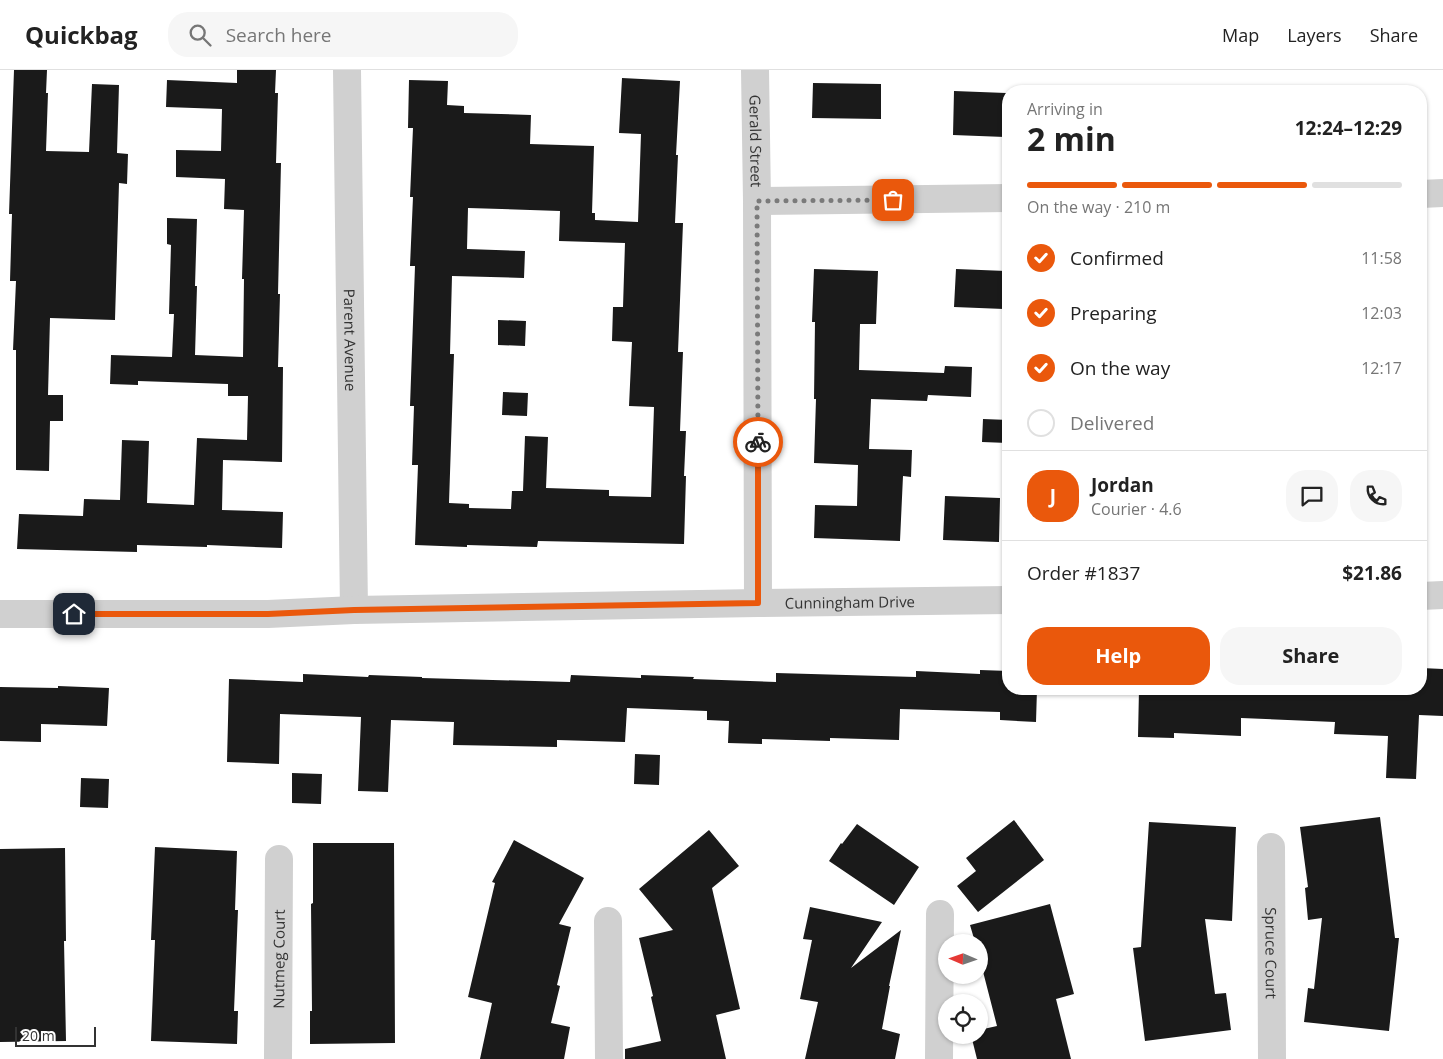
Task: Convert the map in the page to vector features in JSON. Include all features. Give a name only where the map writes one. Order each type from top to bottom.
[{"type":"street","name":"Parent Avenue","points":[[347,70],[354,610]]},
{"type":"street","name":"Gerald Street","points":[[755,70],[758,603]]},
{"type":"street","points":[[1427,194],[1443,193]]},
{"type":"street","points":[[757,201],[1002,198]]},
{"type":"street","points":[[1427,596],[1443,595]]},
{"type":"street","name":"Cunningham Drive","points":[[0,614],[268,614],[354,610],[1002,600]]},
{"type":"street","name":"Spruce Court","points":[[1270,847],[1272,1059]]},
{"type":"street","name":"Nutmeg Court","points":[[278,1059],[280,859]]},
{"type":"street","points":[[939,1059],[940,914]]},
{"type":"street","points":[[608,921],[610,1059]]},
{"type":"building","points":[[14,70],[47,70],[46,151],[89,152],[92,84],[119,85],[117,153],[128,154],[127,184],[119,183],[115,320],[50,318],[48,395],[63,395],[63,421],[50,421],[49,471],[16,470],[16,350],[13,350],[16,281],[10,281],[12,214],[9,214]]},
{"type":"building","points":[[237,70],[276,70],[275,93],[278,93],[276,163],[281,163],[278,367],[283,367],[282,462],[223,460],[222,510],[283,512],[282,548],[137,545],[137,552],[17,549],[19,514],[83,516],[84,499],[120,500],[122,440],[149,441],[147,503],[194,505],[197,438],[247,440],[248,396],[228,396],[228,384],[138,381],[138,385],[110,384],[111,355],[172,357],[174,314],[169,314],[171,245],[167,244],[167,218],[197,219],[195,355],[243,357],[244,279],[242,279],[244,210],[224,209],[225,179],[176,177],[176,150],[221,151],[222,109],[166,107],[167,80],[237,83]]},
{"type":"building","points":[[622,78],[680,81],[675,223],[683,223],[678,352],[683,352],[680,431],[686,431],[684,544],[538,541],[537,547],[415,545],[418,465],[412,465],[414,406],[410,406],[415,266],[410,266],[413,128],[408,128],[409,80],[448,81],[447,105],[464,106],[464,113],[531,115],[530,144],[594,146],[592,213],[595,213],[595,220],[638,222],[641,134],[619,133]],"holes":[[[468,208],[560,211],[559,241],[625,243],[623,307],[613,307],[612,341],[632,342],[629,406],[654,407],[651,497],[609,496],[609,490],[546,488],[548,437],[525,436],[523,491],[512,491],[511,509],[469,508],[469,504],[449,503],[454,354],[450,354],[452,276],[524,278],[525,251],[467,249]]]},
{"type":"building","points":[[813,83],[881,84],[881,119],[812,118]]},
{"type":"building","points":[[954,91],[1002,93],[1002,137],[953,135]]},
{"type":"building","points":[[814,269],[878,271],[876,324],[860,324],[859,370],[944,373],[945,366],[972,367],[971,397],[928,395],[927,401],[871,399],[869,449],[912,450],[911,477],[903,476],[900,541],[814,538],[815,505],[857,506],[858,465],[814,463],[816,399],[814,399],[815,322],[812,322]]},
{"type":"building","points":[[956,269],[1002,271],[1002,309],[954,307]]},
{"type":"building","points":[[498,320],[526,321],[525,346],[498,345]]},
{"type":"building","points":[[503,392],[528,393],[527,416],[502,415]]},
{"type":"building","points":[[983,419],[1002,420],[1002,443],[982,442]]},
{"type":"building","points":[[945,496],[1000,498],[999,542],[943,540]]},
{"type":"building","points":[[1427,668],[1443,669],[1443,716],[1419,715],[1416,779],[1386,778],[1388,736],[1334,734],[1335,722],[1241,718],[1241,736],[1174,733],[1174,738],[1138,737],[1139,695],[1427,695]]},
{"type":"building","points":[[980,670],[1002,671],[1002,695],[1037,695],[1036,722],[1000,720],[1000,712],[900,709],[899,740],[830,738],[830,741],[762,739],[762,744],[728,743],[729,721],[707,720],[707,711],[627,708],[625,742],[557,740],[557,747],[453,745],[454,722],[391,720],[388,792],[358,791],[361,717],[280,714],[279,764],[227,762],[229,679],[303,682],[303,674],[570,682],[571,675],[641,678],[641,675],[776,682],[776,673],[916,677],[916,671],[980,674]]},
{"type":"building","points":[[58,686],[109,688],[107,726],[41,724],[41,742],[0,741],[0,687],[58,688]]},
{"type":"building","points":[[635,754],[660,755],[659,785],[634,784]]},
{"type":"building","points":[[292,773],[322,774],[321,804],[292,803]]},
{"type":"building","points":[[81,778],[109,779],[108,808],[80,807]]},
{"type":"building","points":[[1380,817],[1395,938],[1399,938],[1389,1031],[1304,1022],[1308,988],[1314,989],[1322,918],[1308,920],[1305,888],[1308,887],[1300,827]]},
{"type":"building","points":[[1014,820],[1044,860],[978,912],[957,886],[976,871],[966,858]]},
{"type":"building","points":[[1149,822],[1236,827],[1232,921],[1205,919],[1215,994],[1226,993],[1231,1030],[1145,1041],[1133,948],[1141,947]]},
{"type":"building","points":[[857,824],[919,867],[894,905],[829,861]]},
{"type":"building","points":[[709,830],[739,866],[712,888],[740,1009],[716,1015],[726,1059],[625,1059],[625,1049],[661,1041],[651,997],[653,996],[639,938],[673,930],[639,889]]},
{"type":"building","points":[[514,840],[584,878],[559,924],[571,927],[557,985],[560,986],[551,1023],[570,1027],[564,1059],[480,1059],[492,1003],[468,997],[495,883],[492,882]]},
{"type":"building","points":[[313,843],[394,843],[395,1043],[310,1044],[310,1011],[312,1011],[311,904],[313,903]]},
{"type":"building","points":[[155,847],[237,851],[235,910],[238,910],[234,1011],[238,1011],[237,1044],[151,1041],[155,940],[151,940]]},
{"type":"building","points":[[65,848],[66,1041],[0,1042],[0,849]]},
{"type":"building","points":[[1050,904],[1074,994],[1056,999],[1071,1059],[977,1059],[973,1044],[988,1044],[988,1028],[997,1026],[986,984],[988,984],[988,934],[973,934],[970,925]]},
{"type":"building","points":[[810,907],[882,922],[851,968],[901,930],[882,1029],[900,1034],[895,1059],[805,1059],[818,1002],[800,999],[812,940],[803,939]]},
{"type":"way so far","points":[[758,442],[757,201],[893,200]]},
{"type":"route","points":[[74,614],[268,614],[354,610],[758,603],[758,442]]}]
